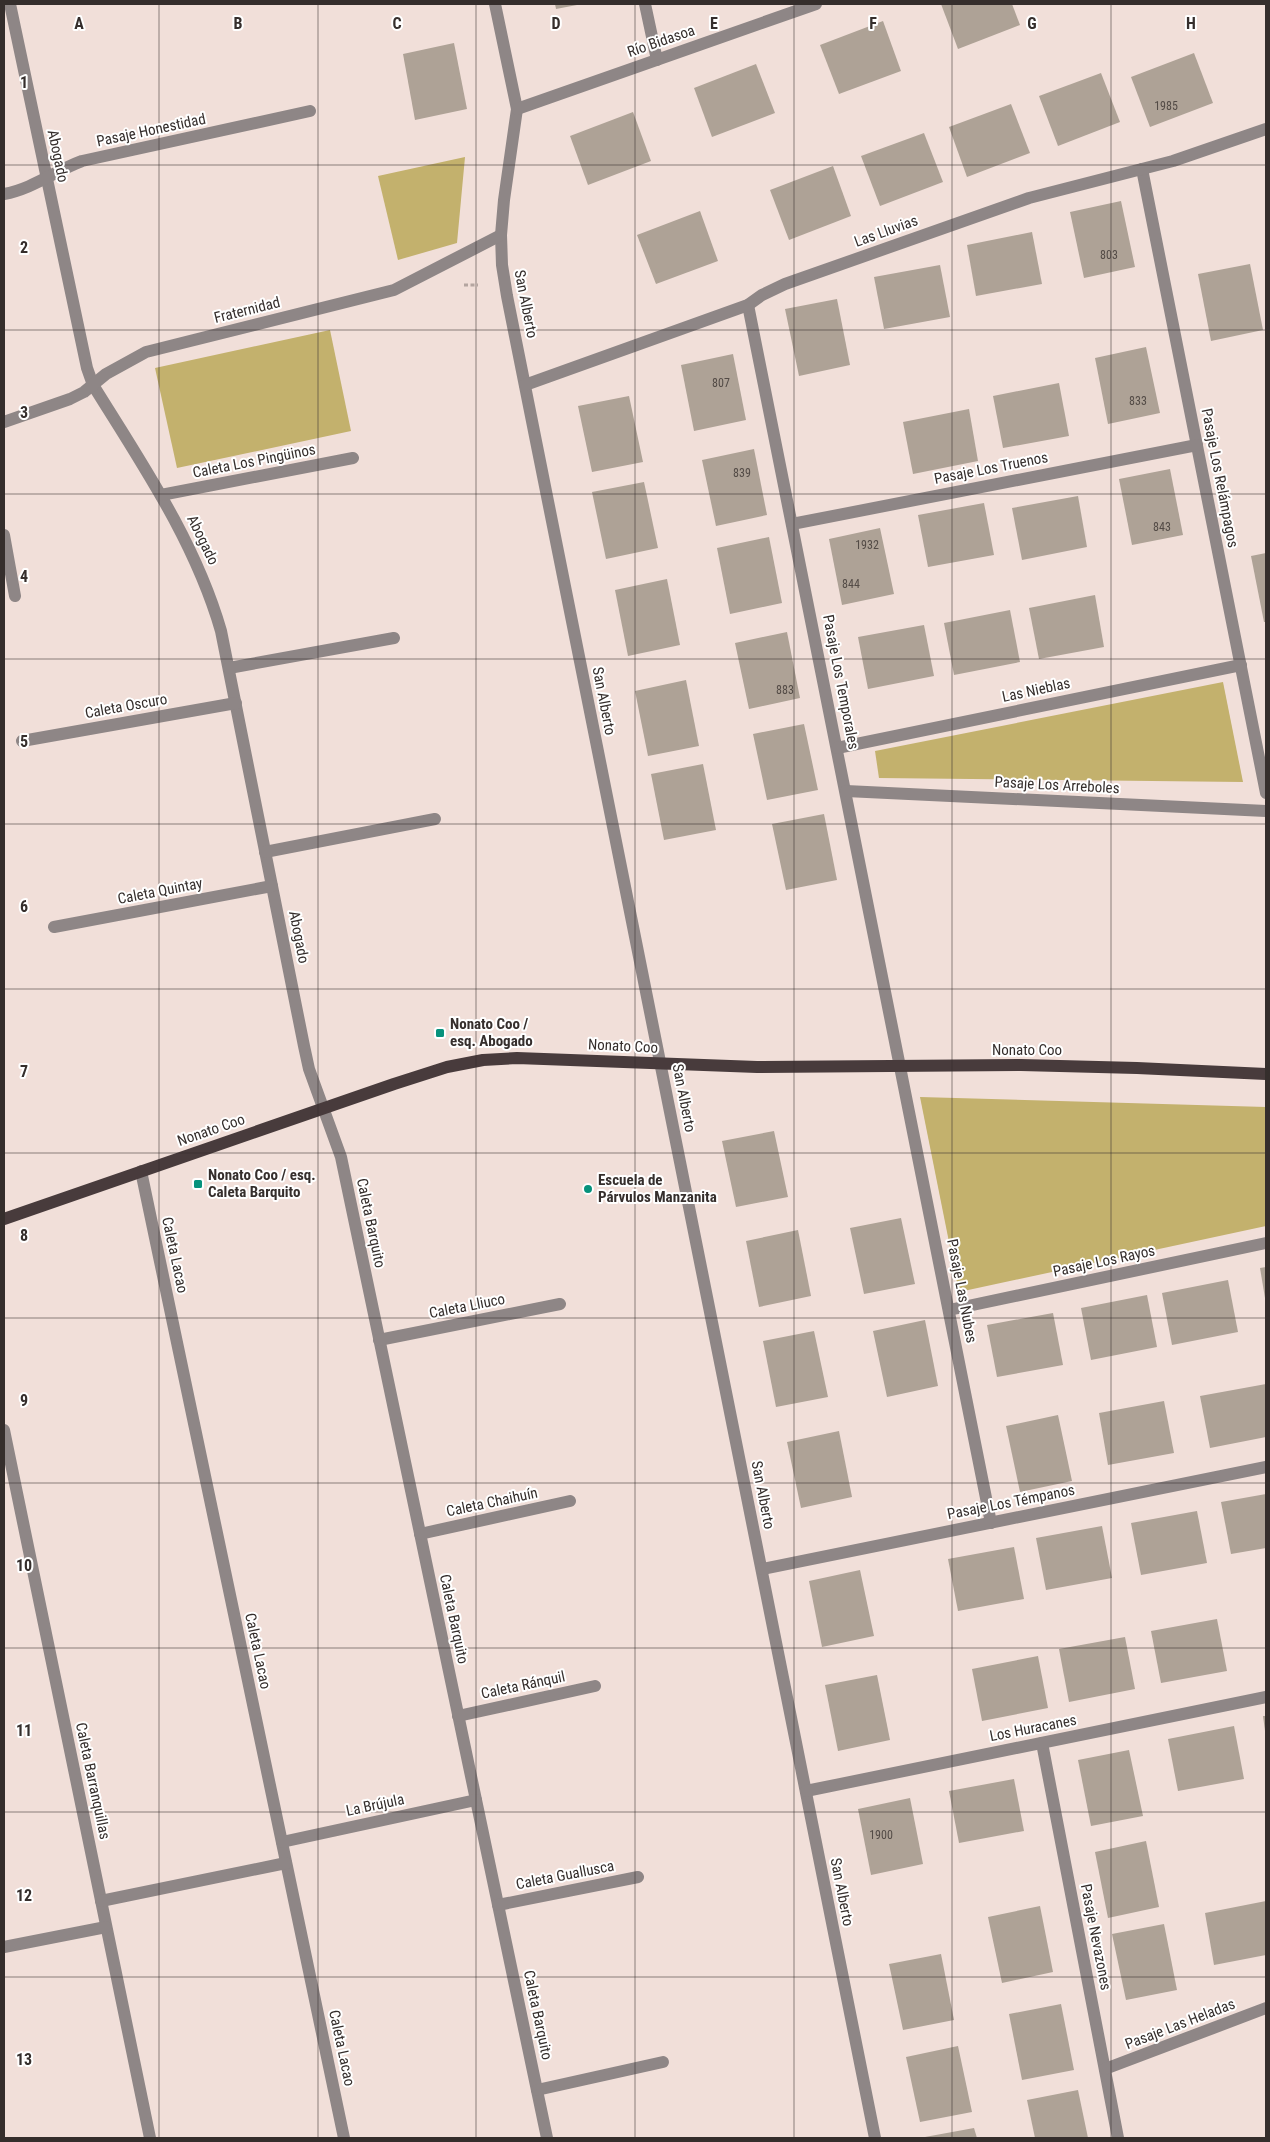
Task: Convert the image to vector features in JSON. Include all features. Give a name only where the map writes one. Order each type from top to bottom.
[{"type":"main road","name":"Nonato Coo","points":[[4,1219],[323,1108],[447,1067],[483,1060],[550,1058],[661,1064],[901,1067],[1021,1065],[1118,1067],[1266,1074]]},
{"type":"street","name":"Abogado","points":[[10,4],[82,350],[93,385],[162,495],[185,538],[211,596],[221,631],[309,1069],[323,1108]]},
{"type":"street","name":"San Alberto","points":[[495,4],[517,110],[504,200],[501,235],[502,265],[875,2138]]},
{"type":"street","points":[[646,4],[657,60]]},
{"type":"street","name":"Río Bidasoa","points":[[517,110],[657,60],[787,9],[816,4]]},
{"type":"street","name":"Pasaje Honestidad","points":[[4,194],[30,187],[62,168],[82,161],[310,111]]},
{"type":"street","name":"Las Lluvias","points":[[525,385],[748,305],[762,295],[784,284],[1029,198],[1173,162],[1266,129]]},
{"type":"street","name":"Pasaje Los Relámpagos","points":[[1142,169],[1266,793]]},
{"type":"street","name":"Fraternidad","points":[[4,422],[70,399],[84,392],[112,370],[146,352],[394,290],[501,235]]},
{"type":"street","name":"Pasaje Los Temporales","points":[[748,305],[901,1067]]},
{"type":"street","name":"Pasaje Los Truenos","points":[[792,524],[1196,445]]},
{"type":"street","name":"Caleta Los Pingüinos","points":[[162,495],[353,458]]},
{"type":"street","points":[[4,534],[15,596]]},
{"type":"street","points":[[229,668],[394,638]]},
{"type":"street","name":"Las Nieblas","points":[[837,748],[1241,665]]},
{"type":"street","name":"Caleta Oscuro","points":[[22,741],[236,703]]},
{"type":"street","name":"Pasaje Los Arreboles","points":[[846,791],[1266,811]]},
{"type":"street","points":[[265,852],[435,820]]},
{"type":"street","name":"Caleta Quintay","points":[[54,927],[272,886]]},
{"type":"street","name":"Pasaje Las Nubes","points":[[901,1067],[991,1523]]},
{"type":"street","name":"Caleta Barquito","points":[[323,1108],[341,1157],[548,2138]]},
{"type":"street","name":"Caleta Lacao","points":[[141,1171],[344,2138]]},
{"type":"street","name":"Pasaje Los Rayos","points":[[949,1310],[1266,1243]]},
{"type":"street","name":"Caleta Lliuco","points":[[379,1340],[560,1304]]},
{"type":"street","name":"Caleta Barranquillas","points":[[4,1430],[150,2138]]},
{"type":"street","name":"Pasaje Los Témpanos","points":[[762,1570],[1266,1467]]},
{"type":"street","name":"Caleta Chaihuín","points":[[420,1534],[570,1501]]},
{"type":"street","name":"Caleta Ránquil","points":[[458,1716],[595,1686]]},
{"type":"street","name":"Los Huracanes","points":[[806,1791],[1266,1697]]},
{"type":"street","name":"Pasaje Nevazones","points":[[1042,1743],[1118,2138]]},
{"type":"street","name":"La Brújula","points":[[282,1842],[476,1800]]},
{"type":"street","points":[[101,1901],[286,1863]]},
{"type":"street","name":"Caleta Guallusca","points":[[498,1905],[638,1877]]},
{"type":"street","points":[[4,1947],[106,1927]]},
{"type":"street","name":"Pasaje Las Heladas","points":[[1105,2069],[1266,2008]]},
{"type":"street","points":[[537,2090],[663,2062]]},
{"type":"shaded area","points":[[465,157],[457,243],[398,260],[378,176]]},
{"type":"shaded area","points":[[330,330],[351,431],[177,468],[155,368]]},
{"type":"shaded area","points":[[1223,682],[1243,782],[879,778],[875,751]]},
{"type":"shaded area","points":[[920,1097],[1266,1107],[1266,1226],[959,1292]]},
{"type":"building","points":[[555,4],[577,4],[577,5],[556,9]]},
{"type":"building","points":[[941,4],[1012,4],[1020,25],[958,49]]},
{"type":"building","points":[[883,21],[901,71],[839,94],[820,45]]},
{"type":"building","points":[[454,43],[467,109],[415,120],[403,54]]},
{"type":"building","points":[[1194,53],[1213,103],[1150,127],[1131,77]]},
{"type":"building","points":[[756,64],[775,113],[712,137],[694,88]]},
{"type":"building","points":[[1101,73],[1120,122],[1058,146],[1039,96]]},
{"type":"building","points":[[1011,104],[1030,153],[967,177],[949,127]]},
{"type":"building","points":[[633,112],[651,161],[588,185],[570,136]]},
{"type":"building","points":[[924,133],[943,182],[880,206],[861,156]]},
{"type":"building","points":[[833,166],[851,216],[789,240],[770,190]]},
{"type":"building","points":[[1121,201],[1135,267],[1084,278],[1070,212]]},
{"type":"building","points":[[700,211],[718,261],[656,284],[637,235]]},
{"type":"building","points":[[1032,232],[1042,284],[976,296],[967,245]]},
{"type":"building","points":[[1250,264],[1263,330],[1211,341],[1198,274]]},
{"type":"building","points":[[940,265],[950,317],[884,329],[874,277]]},
{"type":"building","points":[[837,299],[850,365],[799,376],[785,309]]},
{"type":"building","points":[[1146,347],[1160,413],[1108,424],[1095,358]]},
{"type":"building","points":[[733,354],[746,420],[694,431],[681,365]]},
{"type":"building","points":[[1059,383],[1069,436],[1003,448],[993,396]]},
{"type":"building","points":[[629,396],[643,462],[592,472],[578,406]]},
{"type":"building","points":[[969,409],[978,461],[913,474],[903,422]]},
{"type":"building","points":[[754,449],[767,515],[716,526],[702,460]]},
{"type":"building","points":[[1170,469],[1183,535],[1132,545],[1119,479]]},
{"type":"building","points":[[644,482],[658,548],[606,559],[592,492]]},
{"type":"building","points":[[1078,496],[1087,547],[1022,560],[1012,508]]},
{"type":"building","points":[[984,503],[994,555],[928,567],[918,515]]},
{"type":"building","points":[[880,528],[894,594],[842,605],[829,539]]},
{"type":"building","points":[[769,537],[782,603],[730,614],[717,548]]},
{"type":"building","points":[[1266,553],[1266,622],[1264,622],[1251,556]]},
{"type":"building","points":[[667,579],[680,645],[628,656],[615,590]]},
{"type":"building","points":[[1095,595],[1104,647],[1039,659],[1029,608]]},
{"type":"building","points":[[1010,610],[1020,662],[954,675],[944,623]]},
{"type":"building","points":[[924,625],[934,676],[868,689],[858,637]]},
{"type":"building","points":[[787,632],[800,698],[749,709],[735,643]]},
{"type":"building","points":[[686,680],[699,746],[648,756],[635,691]]},
{"type":"building","points":[[804,724],[818,790],[767,800],[753,734]]},
{"type":"building","points":[[703,764],[716,830],[664,840],[651,774]]},
{"type":"building","points":[[824,814],[837,880],[786,890],[772,824]]},
{"type":"building","points":[[774,1131],[788,1197],[736,1207],[722,1141]]},
{"type":"building","points":[[901,1218],[915,1284],[864,1294],[850,1228]]},
{"type":"building","points":[[798,1230],[811,1296],[759,1307],[746,1241]]},
{"type":"building","points":[[1266,1267],[1266,1298],[1265,1298],[1260,1268]]},
{"type":"building","points":[[1228,1280],[1238,1332],[1172,1345],[1162,1293]]},
{"type":"building","points":[[1147,1295],[1157,1347],[1091,1360],[1081,1308]]},
{"type":"building","points":[[1053,1313],[1063,1365],[997,1377],[987,1325]]},
{"type":"building","points":[[925,1320],[938,1386],[887,1397],[873,1331]]},
{"type":"building","points":[[814,1331],[828,1397],[776,1407],[763,1341]]},
{"type":"building","points":[[1266,1384],[1266,1437],[1210,1448],[1200,1396]]},
{"type":"building","points":[[1164,1401],[1174,1453],[1108,1465],[1099,1413]]},
{"type":"building","points":[[1058,1415],[1072,1481],[1020,1492],[1006,1426]]},
{"type":"building","points":[[839,1431],[852,1497],[801,1508],[787,1442]]},
{"type":"building","points":[[1266,1494],[1266,1548],[1231,1554],[1221,1502]]},
{"type":"building","points":[[1197,1511],[1207,1563],[1141,1575],[1131,1523]]},
{"type":"building","points":[[1102,1526],[1112,1578],[1046,1590],[1036,1538]]},
{"type":"building","points":[[1014,1547],[1024,1599],[958,1611],[948,1559]]},
{"type":"building","points":[[860,1570],[874,1636],[822,1647],[809,1581]]},
{"type":"building","points":[[1217,1619],[1227,1671],[1161,1683],[1151,1631]]},
{"type":"building","points":[[1125,1637],[1135,1689],[1069,1702],[1059,1649]]},
{"type":"building","points":[[1038,1656],[1048,1708],[982,1721],[972,1669]]},
{"type":"building","points":[[877,1675],[890,1740],[838,1751],[825,1685]]},
{"type":"building","points":[[1263,1716],[1266,1716],[1266,1731],[1265,1731]]},
{"type":"building","points":[[1234,1726],[1244,1779],[1178,1791],[1168,1739]]},
{"type":"building","points":[[1129,1750],[1143,1816],[1091,1826],[1078,1760]]},
{"type":"building","points":[[1014,1779],[1024,1831],[959,1843],[949,1791]]},
{"type":"building","points":[[910,1798],[923,1864],[871,1875],[858,1809]]},
{"type":"building","points":[[1146,1841],[1159,1907],[1108,1918],[1095,1852]]},
{"type":"building","points":[[1266,1901],[1266,1955],[1214,1965],[1205,1913]]},
{"type":"building","points":[[1040,1906],[1053,1972],[1002,1983],[988,1917]]},
{"type":"building","points":[[1164,1924],[1177,1990],[1126,2000],[1112,1934]]},
{"type":"building","points":[[941,1954],[954,2020],[903,2030],[889,1964]]},
{"type":"building","points":[[1061,2004],[1074,2070],[1022,2080],[1009,2014]]},
{"type":"building","points":[[958,2046],[972,2112],[920,2122],[906,2057]]},
{"type":"building","points":[[1078,2090],[1088,2138],[1035,2138],[1027,2100]]},
{"type":"building","points":[[974,2128],[977,2138],[925,2138],[925,2137]]},
{"type":"place","name":"Nonato Coo / esq. Abogado","points":[[440,1033]]},
{"type":"place","name":"Nonato Coo / esq. Caleta Barquito","points":[[198,1184]]},
{"type":"place","name":"Escuela de Párvulos Manzanita","points":[[588,1189]]}]
